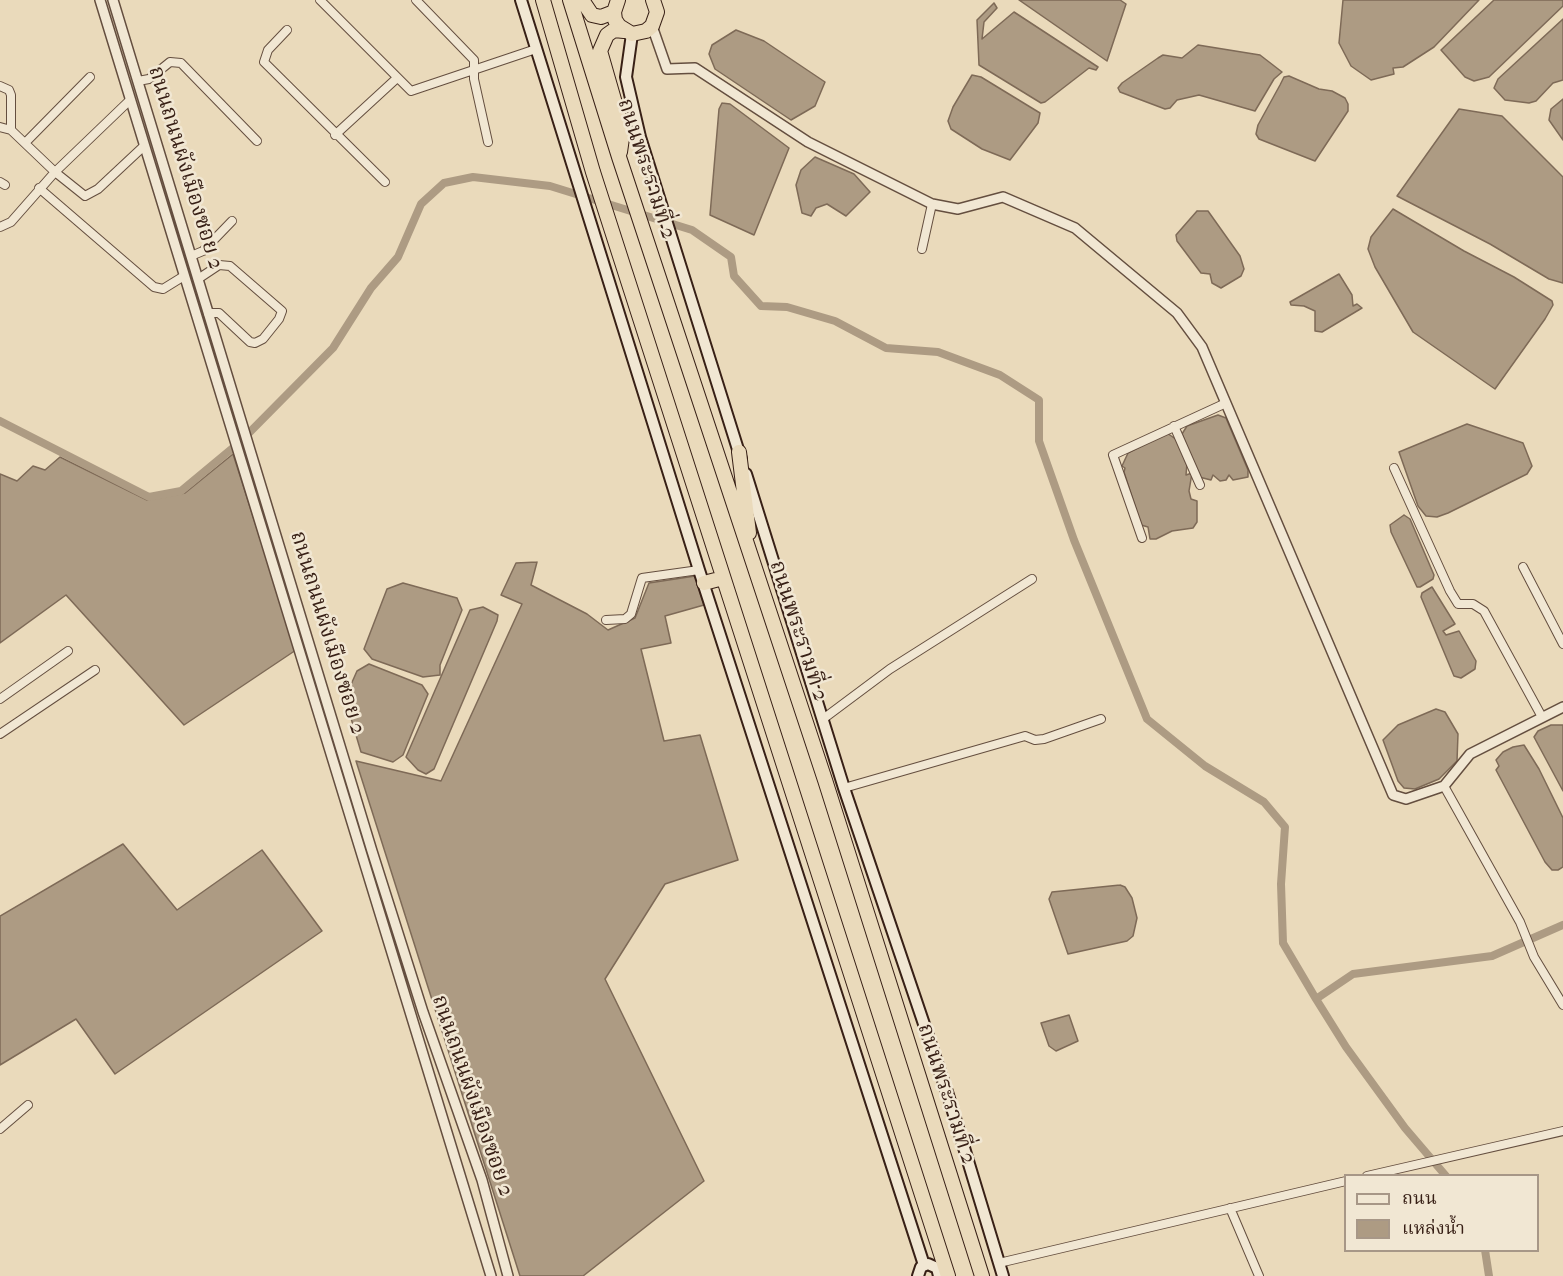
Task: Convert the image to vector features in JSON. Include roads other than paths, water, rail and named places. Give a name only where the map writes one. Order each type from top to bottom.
[{"type":"highway","points":[[543,0],[593,172],[723,578],[939,1270]]},
{"type":"highway","name":"ถนนพระรามที่ 2","points":[[570,0],[619,157],[825,780],[982,1276]]},
{"type":"highway","points":[[582,0],[592,15],[601,17],[616,6],[619,26],[628,32]]},
{"type":"highway","points":[[619,157],[623,131],[600,51],[607,35],[614,30],[646,31],[652,26],[657,12],[653,0]]},
{"type":"highway","points":[[739,452],[755,568]]},
{"type":"highway","points":[[704,584],[723,578]]},
{"type":"main road","points":[[521,0],[699,570],[939,1270],[919,1270],[918,1276]]},
{"type":"main road","name":"ถนนพระรามที่ 2","points":[[628,32],[626,77],[659,202],[844,788],[948,1095],[1003,1276]]},
{"type":"street","name":"ถนนถนนผังเมืองซอย 2","points":[[100,0],[491,1276]]},
{"type":"street","name":"ถนนถนนผังเมืองซอย 2","points":[[113,0],[423,1012],[482,1180],[508,1276]]},
{"type":"street","points":[[320,0],[411,91],[536,49]]},
{"type":"street","points":[[416,0],[474,60],[474,79],[488,142]]},
{"type":"street","points":[[652,26],[667,69],[694,68],[808,142],[932,204],[958,209],[1003,197],[1075,228],[1177,312],[1202,347],[1393,795],[1406,799],[1444,786],[1470,754],[1563,706]]},
{"type":"street","points":[[287,30],[268,50],[264,62],[335,135],[385,182]]},
{"type":"street","points":[[138,81],[149,79],[170,62],[181,63],[257,141]]},
{"type":"street","points":[[25,143],[90,77]]},
{"type":"street","points":[[335,135],[396,78]]},
{"type":"street","points":[[0,86],[9,90],[11,95],[11,129]]},
{"type":"street","points":[[0,227],[11,222],[55,172],[130,100]]},
{"type":"street","points":[[0,127],[11,129],[55,172],[80,193],[89,196],[144,146]]},
{"type":"street","points":[[39,189],[154,287],[163,289],[184,276]]},
{"type":"street","points":[[922,249],[932,204]]},
{"type":"street","points":[[191,256],[203,251],[232,221]]},
{"type":"street","points":[[198,279],[219,266],[230,266],[282,311],[279,319],[262,339],[255,343],[250,342],[219,313],[208,313]]},
{"type":"street","points":[[1142,538],[1113,455],[1226,403]]},
{"type":"street","points":[[1174,426],[1200,485]]},
{"type":"street","points":[[1394,468],[1458,604],[1473,604],[1484,611],[1542,717]]},
{"type":"street","points":[[1523,567],[1563,644]]},
{"type":"street","points":[[606,620],[625,619],[631,614],[642,578],[699,570]]},
{"type":"street","points":[[823,719],[890,669],[1032,579]]},
{"type":"street","points":[[0,699],[68,651]]},
{"type":"street","points":[[0,734],[95,670]]},
{"type":"street","points":[[844,788],[1025,736],[1035,740],[1044,739],[1101,719]]},
{"type":"street","points":[[1444,786],[1520,922],[1534,957],[1563,1005]]},
{"type":"street","points":[[411,1016],[423,1012]]},
{"type":"street","points":[[0,1129],[28,1105]]},
{"type":"street","points":[[1375,1174],[1563,1131]]},
{"type":"street","points":[[999,1263],[1344,1181]]},
{"type":"street","points":[[1230,1208],[1259,1276]]},
{"type":"water","points":[[1019,0],[1120,0],[1126,4],[1107,61]]},
{"type":"water","points":[[1343,0],[1479,0],[1434,47],[1403,67],[1393,68],[1394,74],[1371,80],[1351,66],[1339,43]]},
{"type":"water","points":[[1494,0],[1563,0],[1563,6],[1489,77],[1474,81],[1465,77],[1441,50]]},
{"type":"water","points":[[994,3],[997,8],[984,22],[982,39],[1014,12],[1098,67],[1096,70],[1089,68],[1041,103],[979,65],[977,20]]},
{"type":"water","points":[[1563,19],[1563,80],[1553,83],[1536,101],[1529,103],[1505,100],[1494,88],[1498,79]]},
{"type":"water","points":[[736,30],[764,41],[825,82],[815,106],[791,120],[715,69],[709,54],[712,45]]},
{"type":"water","points":[[1198,45],[1260,55],[1282,72],[1274,79],[1255,111],[1199,95],[1177,100],[1170,108],[1165,109],[1120,92],[1118,88],[1122,83],[1158,58],[1163,55],[1182,58]]},
{"type":"water","points":[[972,75],[981,77],[1040,113],[1038,123],[1010,160],[982,149],[951,129],[948,121],[953,107]]},
{"type":"water","points":[[1289,76],[1319,89],[1332,91],[1345,98],[1348,104],[1348,111],[1315,161],[1259,139],[1256,134],[1258,125],[1284,77]]},
{"type":"water","points":[[1563,99],[1563,140],[1549,120],[1551,109]]},
{"type":"water","points":[[722,103],[730,104],[789,148],[754,235],[710,215],[719,109]]},
{"type":"water","points":[[1459,109],[1502,116],[1563,177],[1563,283],[1549,279],[1490,244],[1397,196]]},
{"type":"water","points":[[815,157],[854,174],[870,192],[846,216],[827,204],[816,208],[811,216],[802,213],[796,185],[801,170]]},
{"type":"water","points":[[1393,209],[1552,301],[1553,305],[1545,319],[1495,389],[1413,332],[1375,267],[1368,249],[1371,237]]},
{"type":"water","points":[[1197,211],[1208,211],[1240,256],[1244,269],[1241,276],[1221,288],[1212,283],[1210,274],[1201,273],[1177,241],[1176,235]]},
{"type":"water","points":[[1339,274],[1352,295],[1353,306],[1357,304],[1362,308],[1322,332],[1315,331],[1315,311],[1304,306],[1291,305],[1290,302]]},
{"type":"water","points":[[1218,415],[1226,418],[1248,470],[1248,477],[1233,480],[1229,475],[1226,480],[1220,481],[1213,475],[1211,480],[1199,477],[1182,434],[1187,426]]},
{"type":"water","points":[[1467,424],[1523,443],[1532,466],[1527,474],[1448,513],[1437,517],[1426,516],[1418,506],[1399,452]]},
{"type":"water","points":[[1167,433],[1177,440],[1187,463],[1186,475],[1192,473],[1189,491],[1191,499],[1197,501],[1197,522],[1193,528],[1172,531],[1156,539],[1150,539],[1148,527],[1141,525],[1124,472],[1125,468],[1122,466],[1128,453]]},
{"type":"water","points":[[233,454],[296,650],[184,725],[66,595],[0,643],[0,474],[17,481],[33,466],[45,470],[60,457],[147,500],[185,493]]},
{"type":"water","points":[[1404,515],[1410,519],[1434,575],[1433,579],[1420,587],[1417,587],[1391,532],[1390,525]]},
{"type":"water","points":[[537,562],[531,585],[587,614],[608,630],[635,618],[649,583],[695,576],[704,605],[665,616],[671,643],[641,649],[664,741],[700,735],[738,860],[665,884],[605,979],[704,1181],[583,1276],[520,1276],[356,761],[441,781],[522,604],[501,595],[516,563]]},
{"type":"water","points":[[403,583],[457,598],[462,610],[440,665],[440,675],[423,677],[372,659],[364,649],[387,589]]},
{"type":"water","points":[[1432,587],[1455,624],[1443,631],[1446,635],[1459,631],[1476,661],[1475,669],[1461,678],[1454,676],[1421,597],[1422,593]]},
{"type":"water","points":[[483,607],[498,615],[497,621],[434,769],[426,774],[418,770],[406,757],[470,610]]},
{"type":"water","points":[[369,664],[422,685],[428,694],[403,755],[393,762],[361,752],[345,698],[357,671]]},
{"type":"water","points":[[1436,709],[1445,712],[1458,734],[1457,761],[1439,779],[1415,789],[1404,788],[1398,781],[1383,740],[1398,725]]},
{"type":"water","points":[[1551,725],[1563,725],[1563,791],[1534,737],[1538,731]]},
{"type":"water","points":[[1524,745],[1539,769],[1563,818],[1563,867],[1558,870],[1552,870],[1545,862],[1496,770],[1499,766],[1496,760],[1503,752]]},
{"type":"water","points":[[123,844],[177,910],[262,850],[322,931],[115,1074],[76,1019],[0,1065],[0,916]]},
{"type":"water","points":[[1120,885],[1125,887],[1132,898],[1137,918],[1133,936],[1127,941],[1068,954],[1049,899],[1052,892]]},
{"type":"water","points":[[1069,1015],[1078,1041],[1056,1051],[1049,1046],[1041,1023]]},
{"type":"waterway","points":[[0,421],[149,497],[181,491],[240,442],[333,348],[371,288],[398,257],[421,204],[444,183],[473,177],[550,186],[692,230],[731,257],[734,276],[761,306],[787,307],[835,321],[886,348],[938,352],[1000,375],[1039,400],[1039,441],[1074,540],[1147,719],[1205,766],[1264,802],[1285,827],[1281,884],[1283,943],[1316,999]]},
{"type":"waterway","points":[[1444,1174],[1405,1128],[1346,1047],[1316,999],[1353,974],[1492,956],[1563,925]]},
{"type":"waterway","points":[[1485,1252],[1489,1276]]}]
